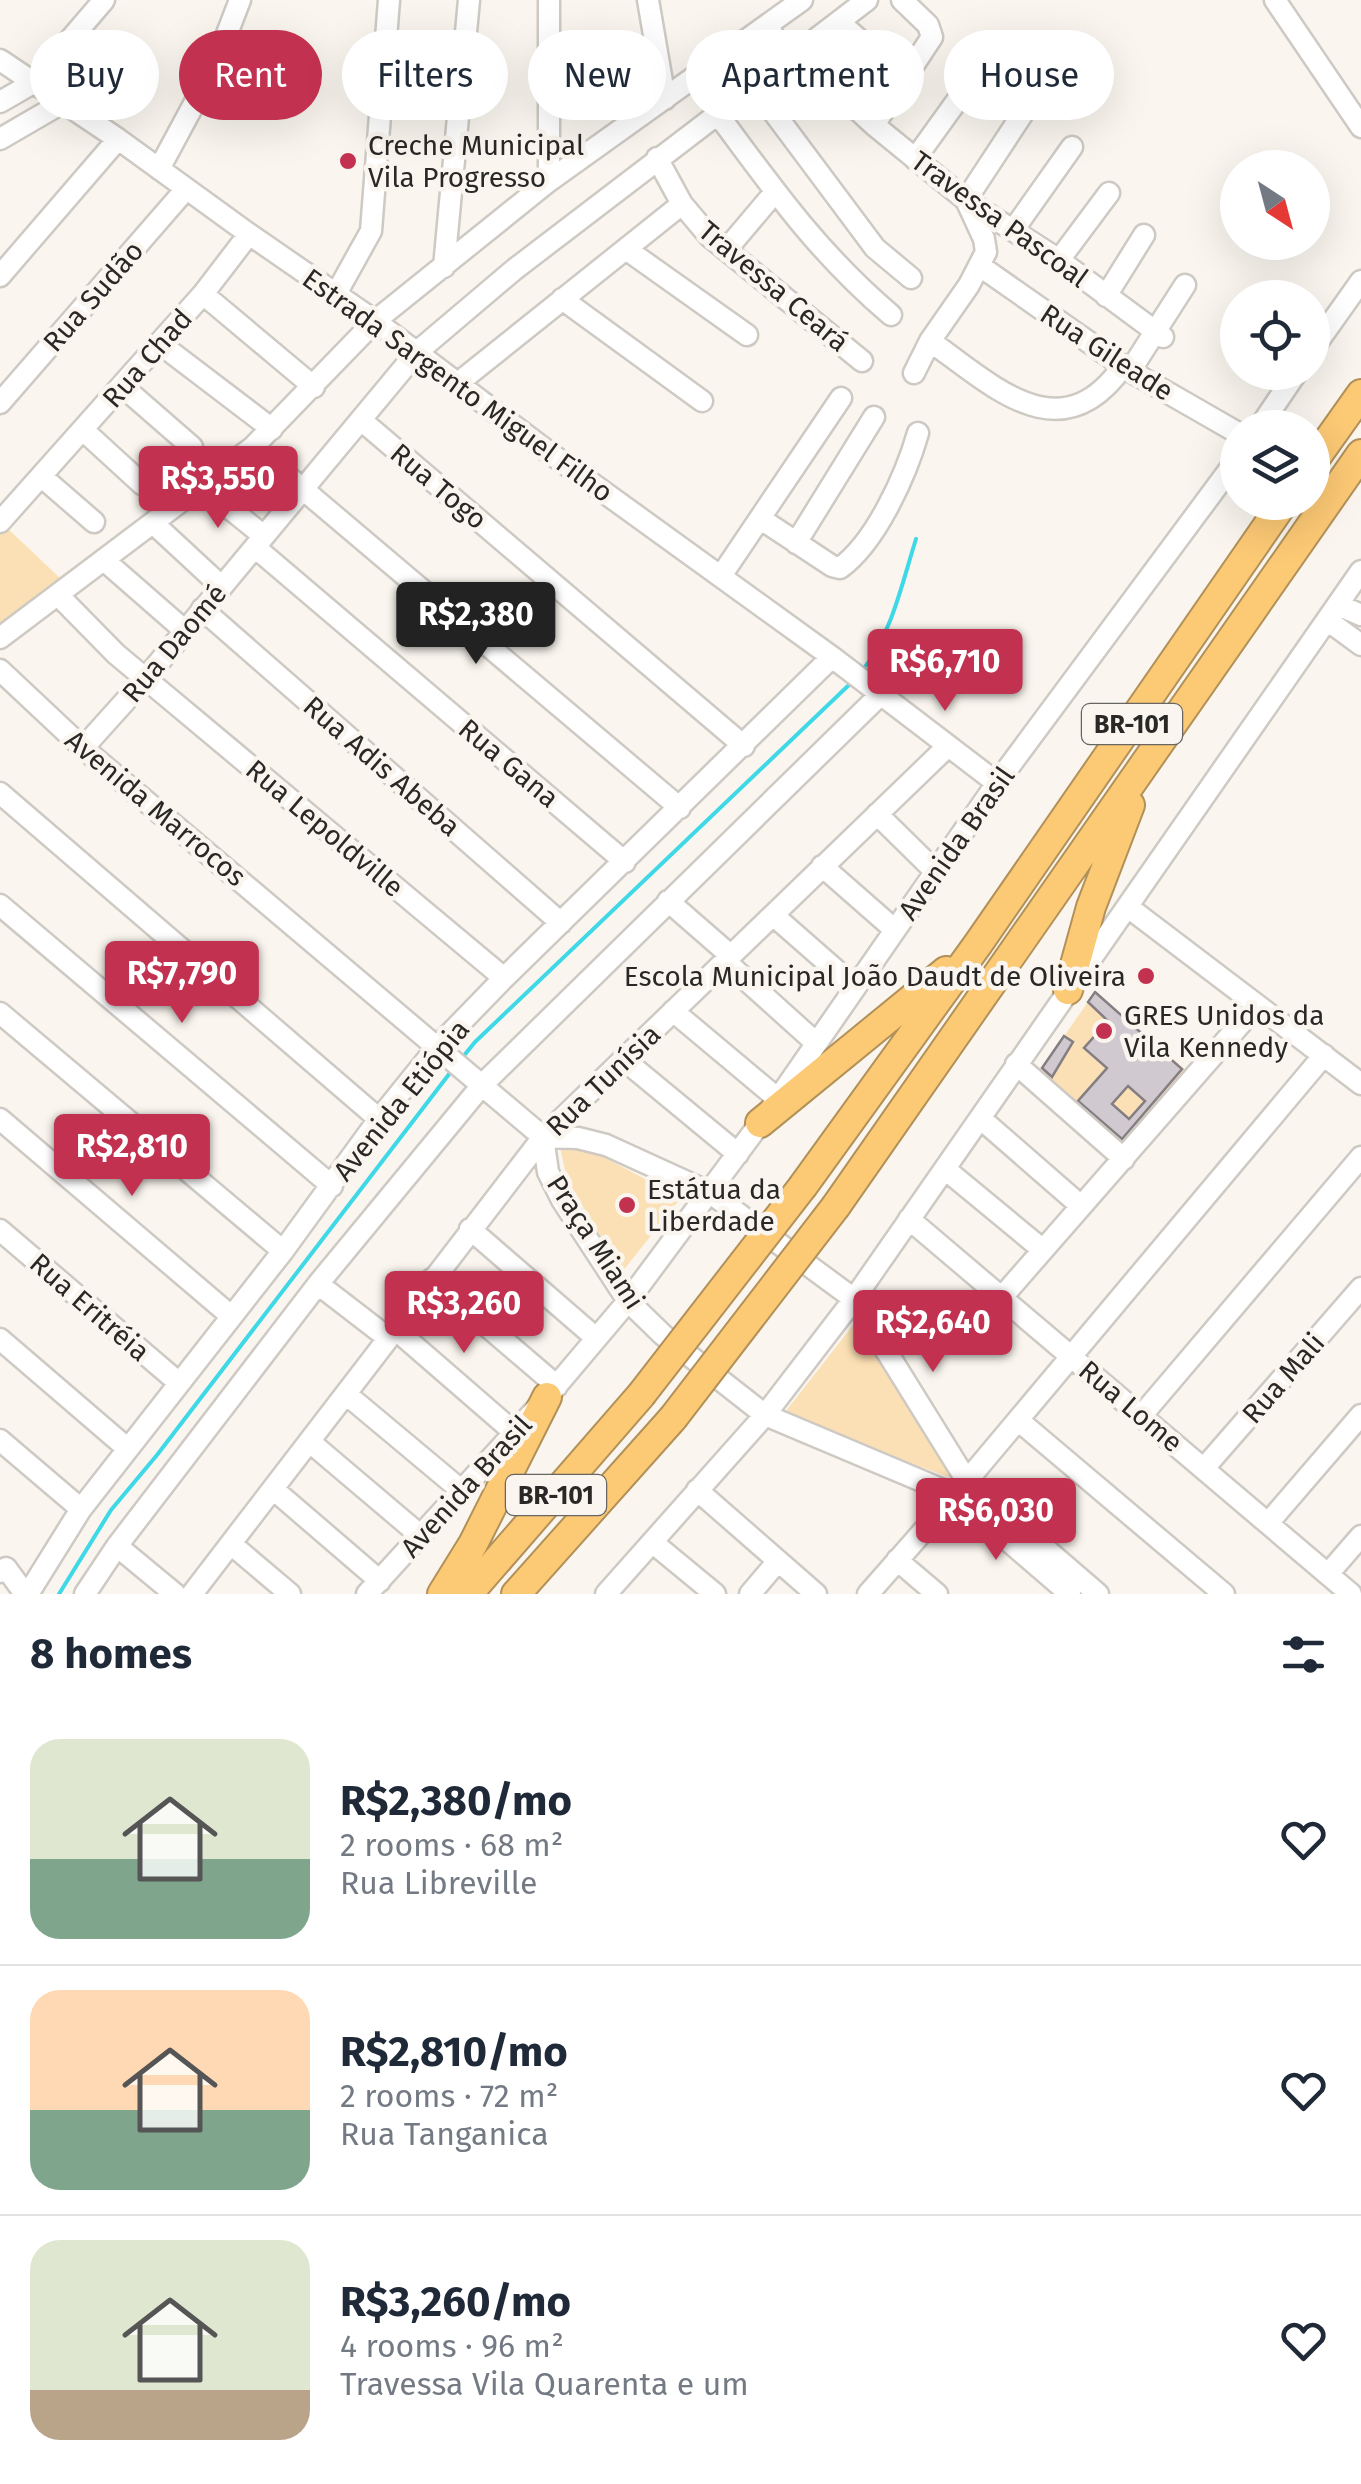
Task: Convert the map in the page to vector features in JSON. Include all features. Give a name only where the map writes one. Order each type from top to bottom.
[{"type":"highway","points":[[1330,437],[1361,394]]},
{"type":"highway","name":"BR-101","points":[[516,1594],[673,1418],[836,1206],[1361,454]]},
{"type":"highway","name":"BR-101","points":[[468,1594],[641,1395],[803,1186],[978,944],[1272,520]]},
{"type":"highway","points":[[1068,990],[1091,907],[1149,757]]},
{"type":"highway","points":[[760,1124],[978,944]]},
{"type":"highway","points":[[442,1594],[473,1544],[552,1391]]},
{"type":"street","points":[[81,30],[104,0]]},
{"type":"street","points":[[159,169],[215,65],[240,0]]},
{"type":"street","points":[[336,294],[371,232],[389,0]]},
{"type":"street","points":[[444,268],[469,0]]},
{"type":"street","points":[[549,182],[550,0]]},
{"type":"street","points":[[648,0],[653,30]]},
{"type":"street","points":[[666,100],[802,0]]},
{"type":"street","name":"Rua Daomé","points":[[827,30],[867,0]]},
{"type":"street","points":[[902,0],[928,25],[932,37],[924,49]]},
{"type":"street","points":[[1275,0],[1361,128]]},
{"type":"street","points":[[838,22],[847,30]]},
{"type":"street","name":"Travessa Pascoal","points":[[768,26],[771,30]]},
{"type":"street","name":"Estrada Sargento Miguel Filho","points":[[0,60],[30,81]]},
{"type":"street","points":[[0,102],[30,85]]},
{"type":"street","points":[[915,160],[944,119]]},
{"type":"street","points":[[0,140],[34,120]]},
{"type":"street","name":"Estrada Sargento Miguel Filho","points":[[88,120],[418,352],[996,783]]},
{"type":"street","points":[[0,638],[253,447],[375,321],[549,182],[637,120]]},
{"type":"street","name":"Rua Daomé","points":[[83,748],[418,352],[516,269],[708,120]]},
{"type":"street","points":[[722,120],[831,262],[891,315]]},
{"type":"street","points":[[779,120],[874,248],[912,278]]},
{"type":"street","name":"Travessa Pascoal","points":[[868,120],[966,200],[1059,260],[1160,335]]},
{"type":"street","points":[[874,125],[877,120]]},
{"type":"street","points":[[914,373],[986,252],[966,200],[1019,120]]},
{"type":"street","points":[[0,276],[118,139]]},
{"type":"street","points":[[1014,229],[1072,147]]},
{"type":"street","name":"Travessa Ceará","points":[[658,158],[696,222],[862,361]]},
{"type":"street","name":"Rua Sudão","points":[[0,403],[186,189]]},
{"type":"street","points":[[726,250],[776,192]]},
{"type":"street","points":[[1059,260],[1108,193]]},
{"type":"street","points":[[458,383],[682,204]]},
{"type":"street","name":"Rua Chad","points":[[0,522],[203,294],[248,234]]},
{"type":"street","points":[[1106,296],[1144,235]]},
{"type":"street","points":[[626,249],[747,334]]},
{"type":"street","name":"Rua Gileade","points":[[980,266],[1127,368],[1220,422]]},
{"type":"street","points":[[1330,325],[1361,281]]},
{"type":"street","points":[[930,341],[1012,398],[1044,407],[1074,407],[1107,388],[1160,335],[1186,285]]},
{"type":"street","points":[[203,294],[314,387]]},
{"type":"street","points":[[562,300],[702,401]]},
{"type":"street","points":[[159,343],[272,429]]},
{"type":"street","points":[[122,386],[192,448]]},
{"type":"street","points":[[722,576],[841,398]]},
{"type":"street","points":[[796,544],[874,418]]},
{"type":"street","name":"Rua Togo","points":[[362,420],[744,746]]},
{"type":"street","points":[[83,430],[142,484]]},
{"type":"street","points":[[761,519],[840,568],[890,502],[910,462],[918,433]]},
{"type":"street","points":[[253,447],[680,808]]},
{"type":"street","points":[[42,476],[94,522]]},
{"type":"street","name":"Avenida Brasil","points":[[374,1587],[552,1391],[628,1300],[778,1099],[996,783],[1220,482]]},
{"type":"street","name":"Rua Gana","points":[[203,486],[260,542],[625,862]]},
{"type":"street","points":[[153,523],[221,586]]},
{"type":"street","points":[[105,561],[184,630]]},
{"type":"street","points":[[613,1592],[764,1414],[854,1299],[1361,572]]},
{"type":"street","name":"Rua Lepoldville","points":[[60,596],[116,654],[504,978]]},
{"type":"street","name":"Rua Adis Abeba","points":[[202,609],[561,923]]},
{"type":"street","points":[[1332,613],[1361,615]]},
{"type":"street","points":[[1332,613],[1361,645]]},
{"type":"street","name":"Avenida Etiópia","points":[[26,1594],[81,1509],[332,1186],[379,1119],[504,978],[832,657]]},
{"type":"street","name":"Avenida Marrocos","points":[[2,675],[83,748],[544,1137]]},
{"type":"street","name":"Avenida Etiópia","points":[[85,1594],[117,1546],[479,1080],[668,902],[865,683]]},
{"type":"street","name":"Rua Tunísia","points":[[192,1594],[470,1228],[544,1137],[946,747]]},
{"type":"street","points":[[0,793],[379,1119]]},
{"type":"street","points":[[877,814],[936,872]]},
{"type":"street","points":[[822,866],[895,930]]},
{"type":"street","points":[[668,902],[815,1042]]},
{"type":"street","points":[[0,904],[332,1186]]},
{"type":"street","points":[[1128,907],[1361,1084]]},
{"type":"street","points":[[773,915],[854,986]]},
{"type":"street","points":[[1002,1298],[1258,1004]]},
{"type":"street","points":[[674,1011],[778,1099]]},
{"type":"street","points":[[0,1013],[282,1251]]},
{"type":"street","points":[[868,1594],[1324,1055]]},
{"type":"street","points":[[623,1059],[738,1154]]},
{"type":"street","points":[[1016,1064],[1124,1158]]},
{"type":"street","points":[[980,1118],[1081,1206]]},
{"type":"street","points":[[0,1119],[231,1316]]},
{"type":"street","name":"Praça Miami","points":[[544,1137],[578,1138],[606,1146],[709,1192],[854,1299],[961,1488],[764,1414],[663,1336],[628,1300],[562,1200],[548,1172],[544,1137]]},
{"type":"street","points":[[1142,1415],[1361,1157]]},
{"type":"street","points":[[945,1168],[1043,1250]]},
{"type":"street","name":"Rua Lome","points":[[909,1219],[1351,1594]]},
{"type":"street","points":[[470,1228],[596,1338]]},
{"type":"street","name":"Rua Eritréia","points":[[0,1230],[179,1384]]},
{"type":"street","points":[[432,1279],[552,1391]]},
{"type":"street","points":[[318,1284],[392,1334],[514,1432]]},
{"type":"street","name":"Rua Mali","points":[[1205,1468],[1361,1288]]},
{"type":"street","points":[[0,1339],[128,1449]]},
{"type":"street","points":[[346,1394],[462,1491]]},
{"type":"street","points":[[1269,1522],[1361,1415]]},
{"type":"street","points":[[1018,1420],[1224,1594]]},
{"type":"street","points":[[0,1440],[81,1509]]},
{"type":"street","points":[[310,1442],[421,1536]]},
{"type":"street","points":[[961,1488],[1070,1594]]},
{"type":"street","points":[[961,1488],[1098,1594]]},
{"type":"street","points":[[273,1489],[374,1587]]},
{"type":"street","points":[[696,1490],[816,1594]]},
{"type":"street","points":[[1328,1574],[1361,1536]]},
{"type":"street","points":[[652,1542],[716,1594]]},
{"type":"street","points":[[230,1544],[290,1594]]},
{"type":"street","points":[[117,1546],[175,1594]]},
{"type":"street","points":[[898,1560],[936,1594]]},
{"type":"street","points":[[750,1594],[778,1561]]},
{"type":"street","points":[[2,1567],[26,1594]]},
{"type":"shaded area","points":[[5,526],[60,578],[0,627],[0,533]]},
{"type":"shaded area","name":"GRES Unidos da Vila Kennedy","points":[[1095,992],[1187,1071],[1123,1145],[1038,1073]]},
{"type":"shaded area","points":[[581,1145],[681,1198],[622,1272],[567,1180],[560,1147]]},
{"type":"shaded area","points":[[857,1320],[957,1480],[782,1416]]},
{"type":"building","points":[[1095,992],[1182,1069],[1122,1139],[1078,1101],[1107,1068],[1084,1048],[1108,1021],[1088,1002]],"holes":[[[1128,1086],[1145,1101],[1129,1119],[1112,1104]]]},
{"type":"building","points":[[1064,1036],[1073,1042],[1052,1077],[1042,1068]]},
{"type":"waterway","points":[[861,672],[888,626],[916,539]]},
{"type":"waterway","points":[[462,1058],[851,683]]},
{"type":"waterway","points":[[59,1594],[111,1510],[453,1069]]},
{"type":"place","name":"Creche Municipal Vila Progresso","points":[[348,161]]},
{"type":"place","name":"Escola Municipal João Daudt de Oliveira","points":[[1146,976]]},
{"type":"place","name":"GRES Unidos da Vila Kennedy","points":[[1104,1031]]},
{"type":"place","name":"Estátua da Liberdade","points":[[627,1205]]}]
